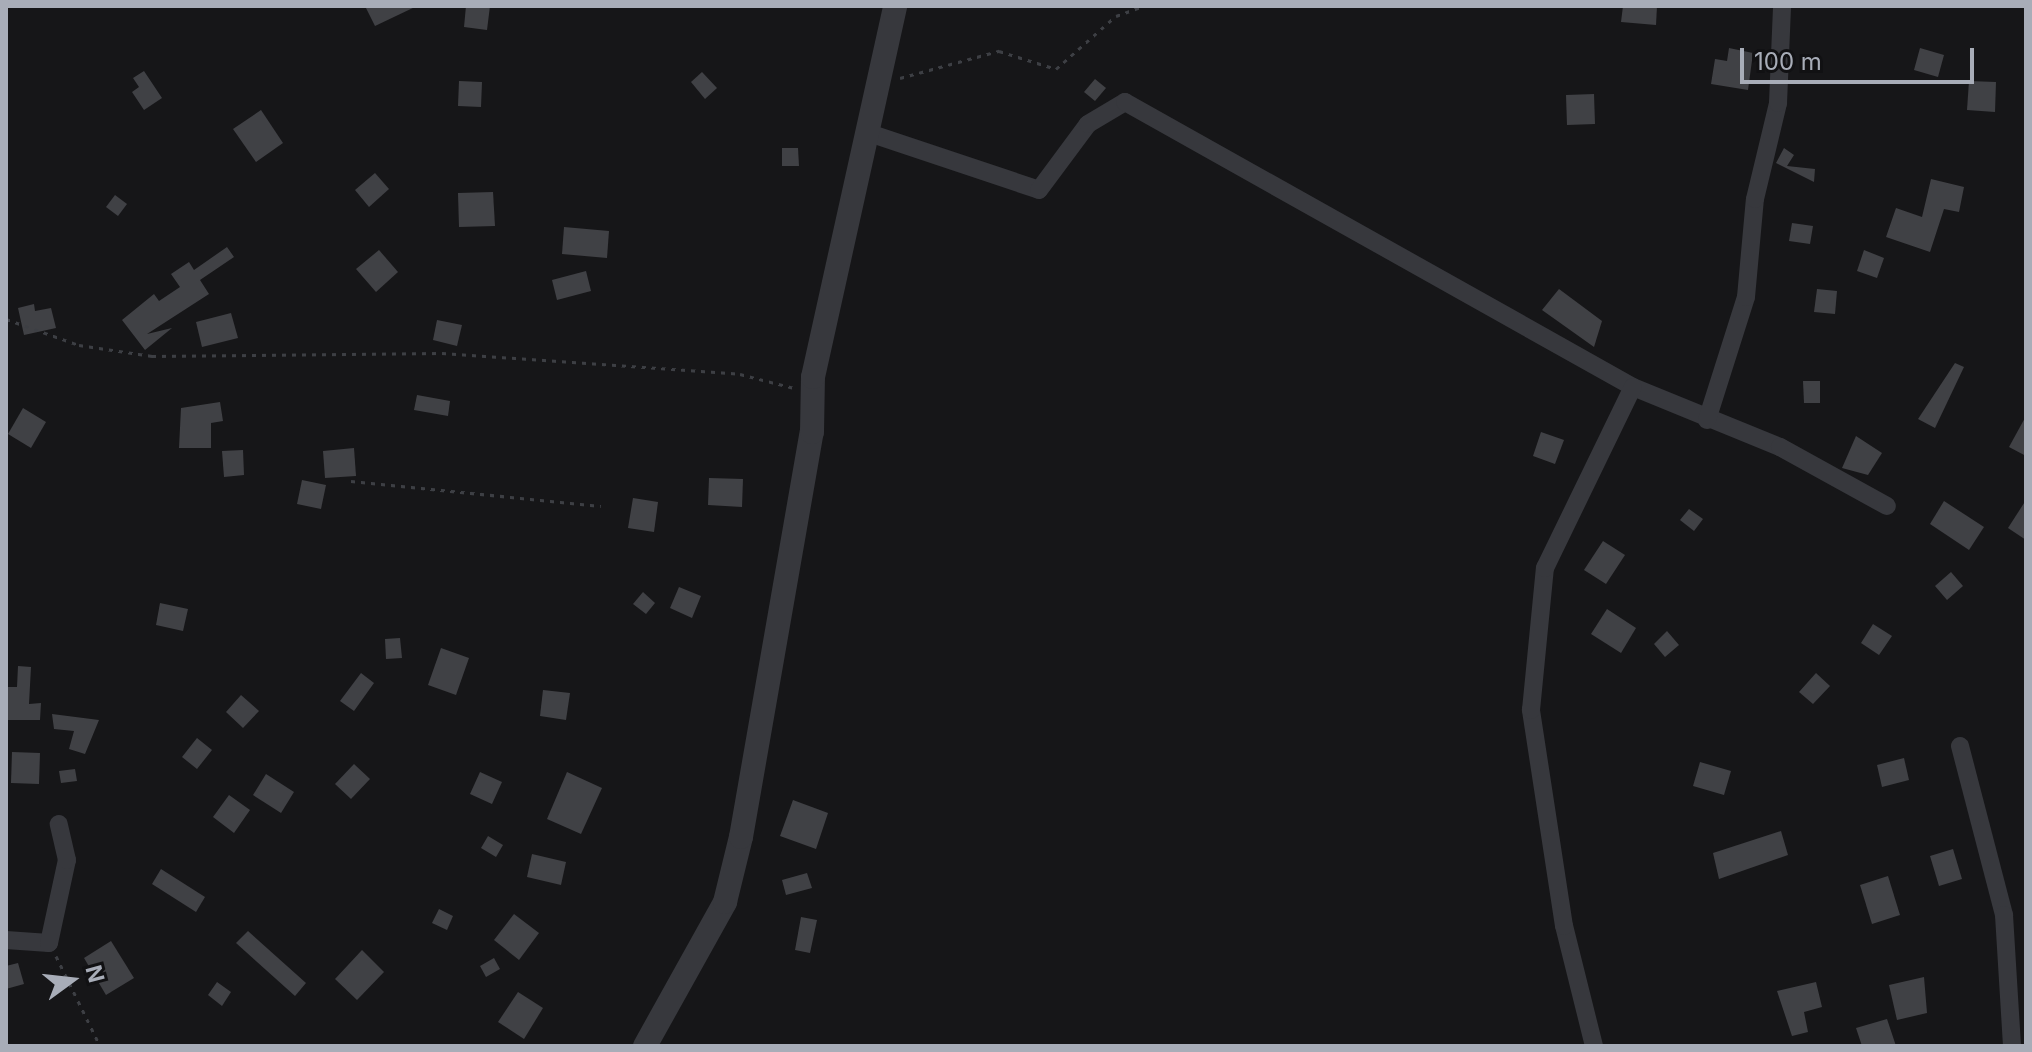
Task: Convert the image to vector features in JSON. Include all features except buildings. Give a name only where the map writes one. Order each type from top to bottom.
[{"type":"street","points":[[645,1046],[725,902],[812,432],[813,393],[895,6]]},
{"type":"street","points":[[1707,420],[1746,297],[1755,199],[1778,103],[1782,6]]},
{"type":"street","points":[[869,133],[1039,190],[1088,124],[1125,102],[1633,387],[1707,420],[1780,447],[1887,506]]},
{"type":"street","points":[[1594,1046],[1564,926],[1531,710],[1545,568],[1633,387]]},
{"type":"street","points":[[1960,746],[2004,915],[2012,1046]]},
{"type":"street","points":[[6,940],[49,943],[67,860],[59,824]]},
{"type":"path","points":[[875,104],[907,72],[999,51],[1056,69],[1116,16],[1143,6]]},
{"type":"path","points":[[6,319],[79,345],[152,356],[442,353],[740,374],[813,393]]},
{"type":"path","points":[[351,481],[601,506]]},
{"type":"path","points":[[49,943],[100,1046]]}]
